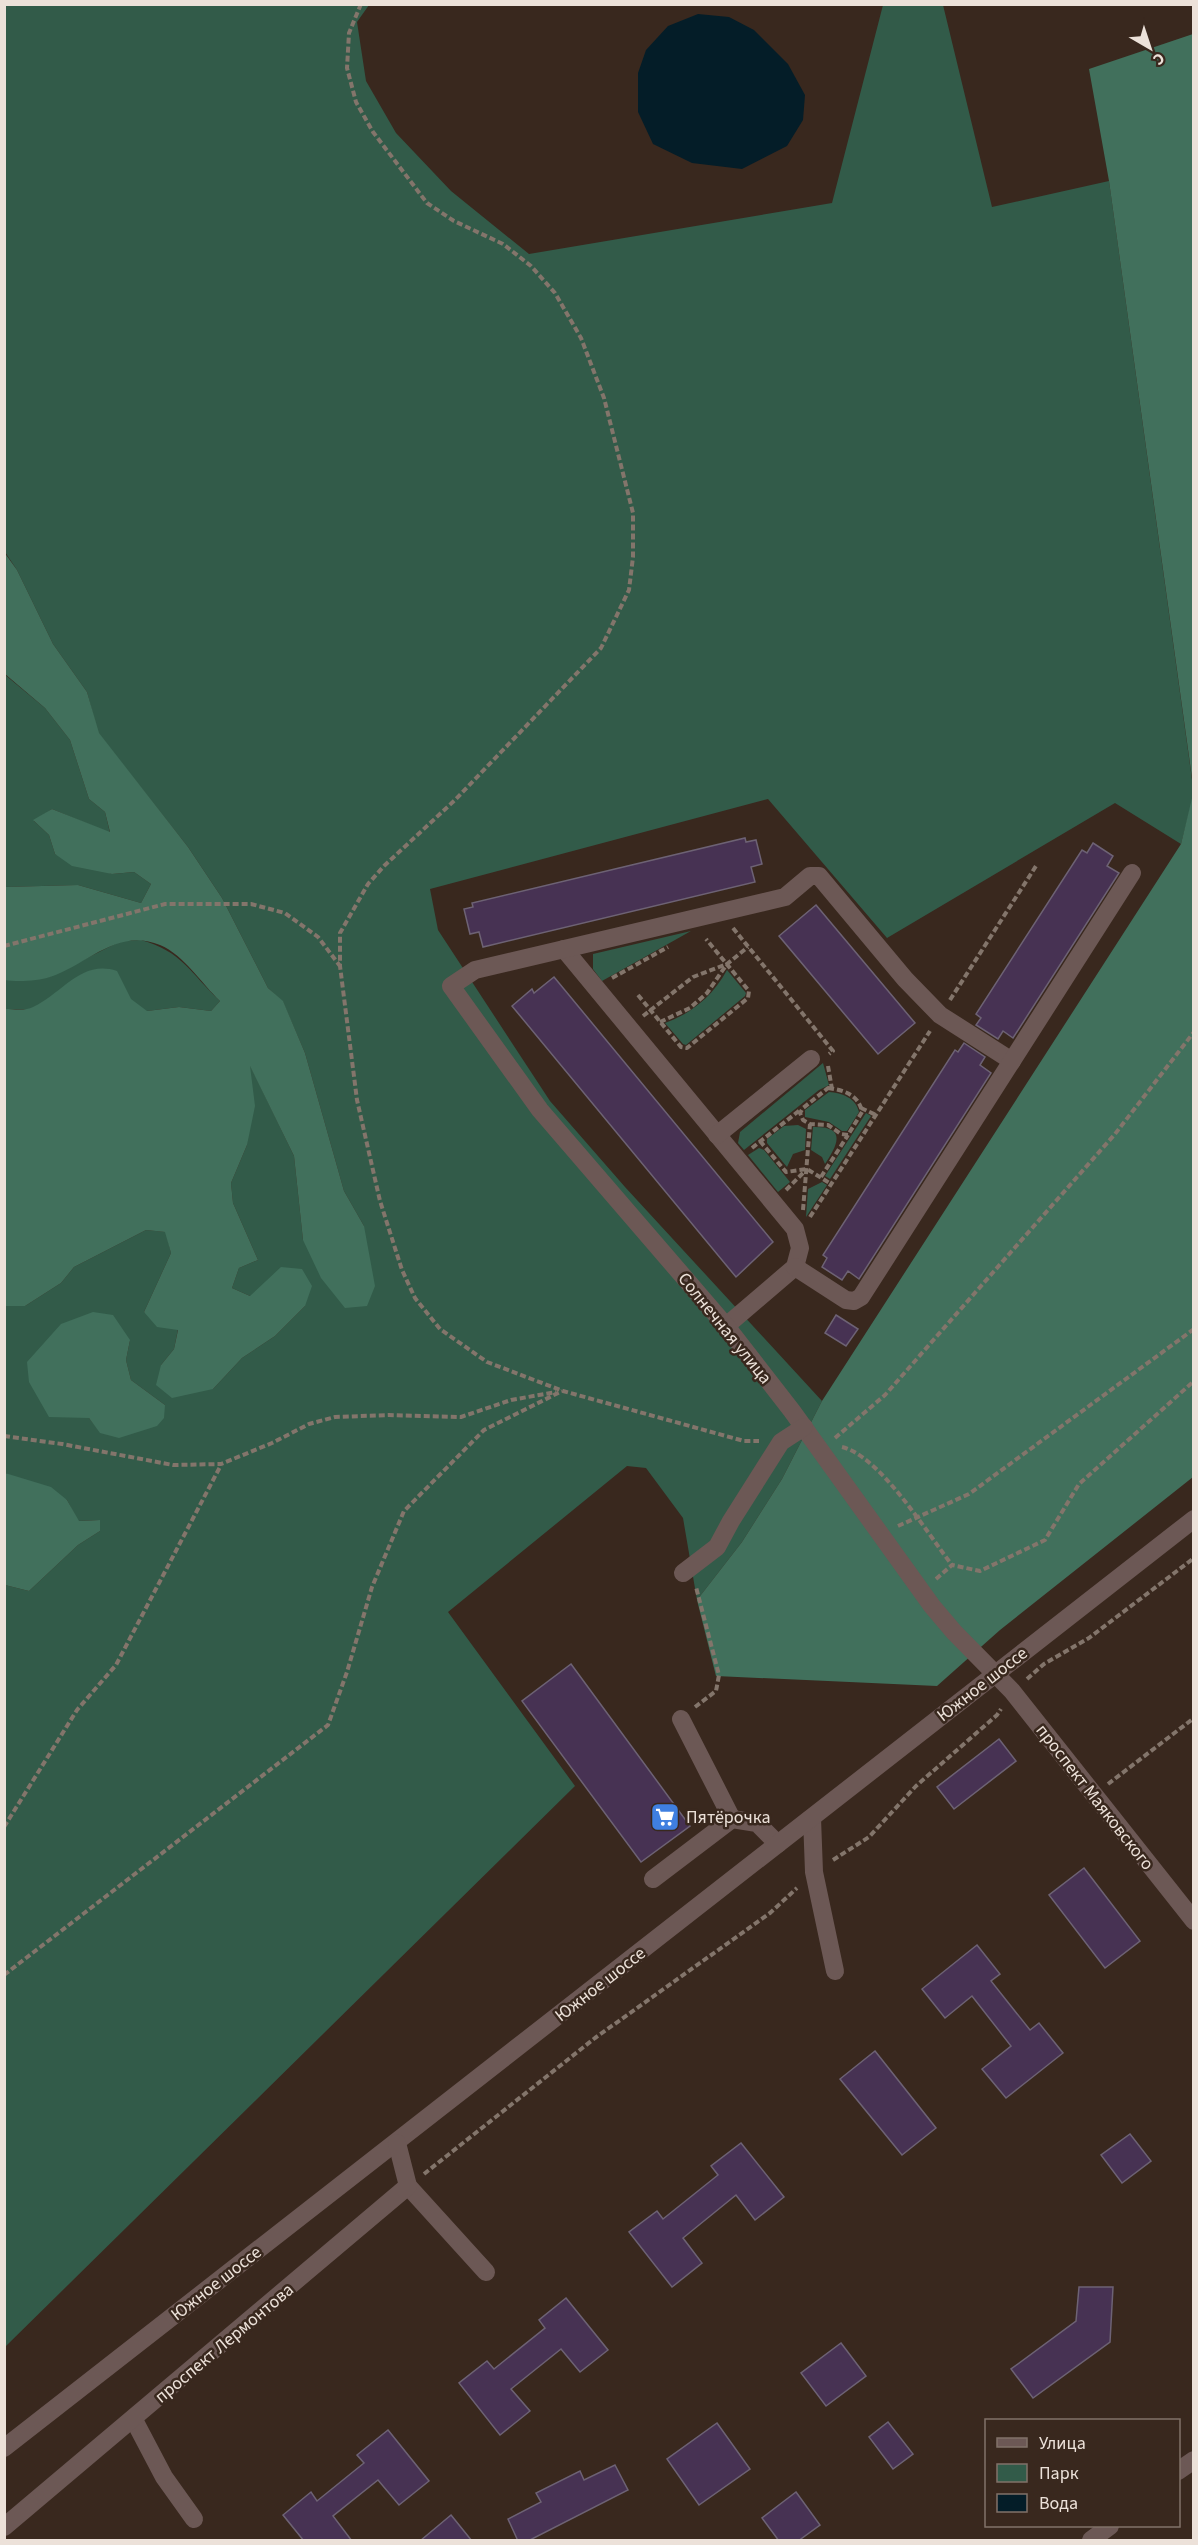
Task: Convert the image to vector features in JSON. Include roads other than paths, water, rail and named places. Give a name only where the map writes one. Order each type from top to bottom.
[{"type":"street","points":[[795,1267],[846,1300],[854,1301],[861,1297],[1132,873]]},
{"type":"street","points":[[726,1326],[795,1267],[800,1248],[799,1233],[564,949],[785,897],[810,876],[819,876],[905,980],[940,1015],[1012,1061]]},
{"type":"street","name":"Солнечная улица","points":[[564,949],[475,970],[451,986],[540,1110],[726,1326],[804,1427],[921,1592],[954,1632],[996,1673]]},
{"type":"street","points":[[717,1136],[818,1058]]},
{"type":"street","points":[[690,1568],[717,1547],[781,1442],[804,1427]]},
{"type":"street","name":"Южное шоссе","points":[[4,2448],[1194,1519]]},
{"type":"street","name":"проспект Маяковского","points":[[996,1673],[1194,1921]]},
{"type":"street","points":[[681,1719],[732,1819]]},
{"type":"street","points":[[812,1818],[814,1872],[834,1971]]},
{"type":"street","points":[[653,1879],[732,1819],[757,1823],[778,1844]]},
{"type":"street","points":[[397,2143],[408,2186],[486,2272]]},
{"type":"street","name":"проспект Лермонтова","points":[[4,2527],[134,2420],[408,2186]]},
{"type":"street","points":[[134,2420],[164,2477],[194,2519]]},
{"type":"street","points":[[1180,2470],[1194,2460]]},
{"type":"street","points":[[1091,2541],[1109,2527]]},
{"type":"water","points":[[698,14],[729,17],[754,30],[788,64],[805,95],[803,120],[787,146],[742,169],[692,163],[653,144],[638,112],[638,73],[646,50],[668,26]]},
{"type":"place","name":"Пятёрочка","points":[[665,1817]]}]
